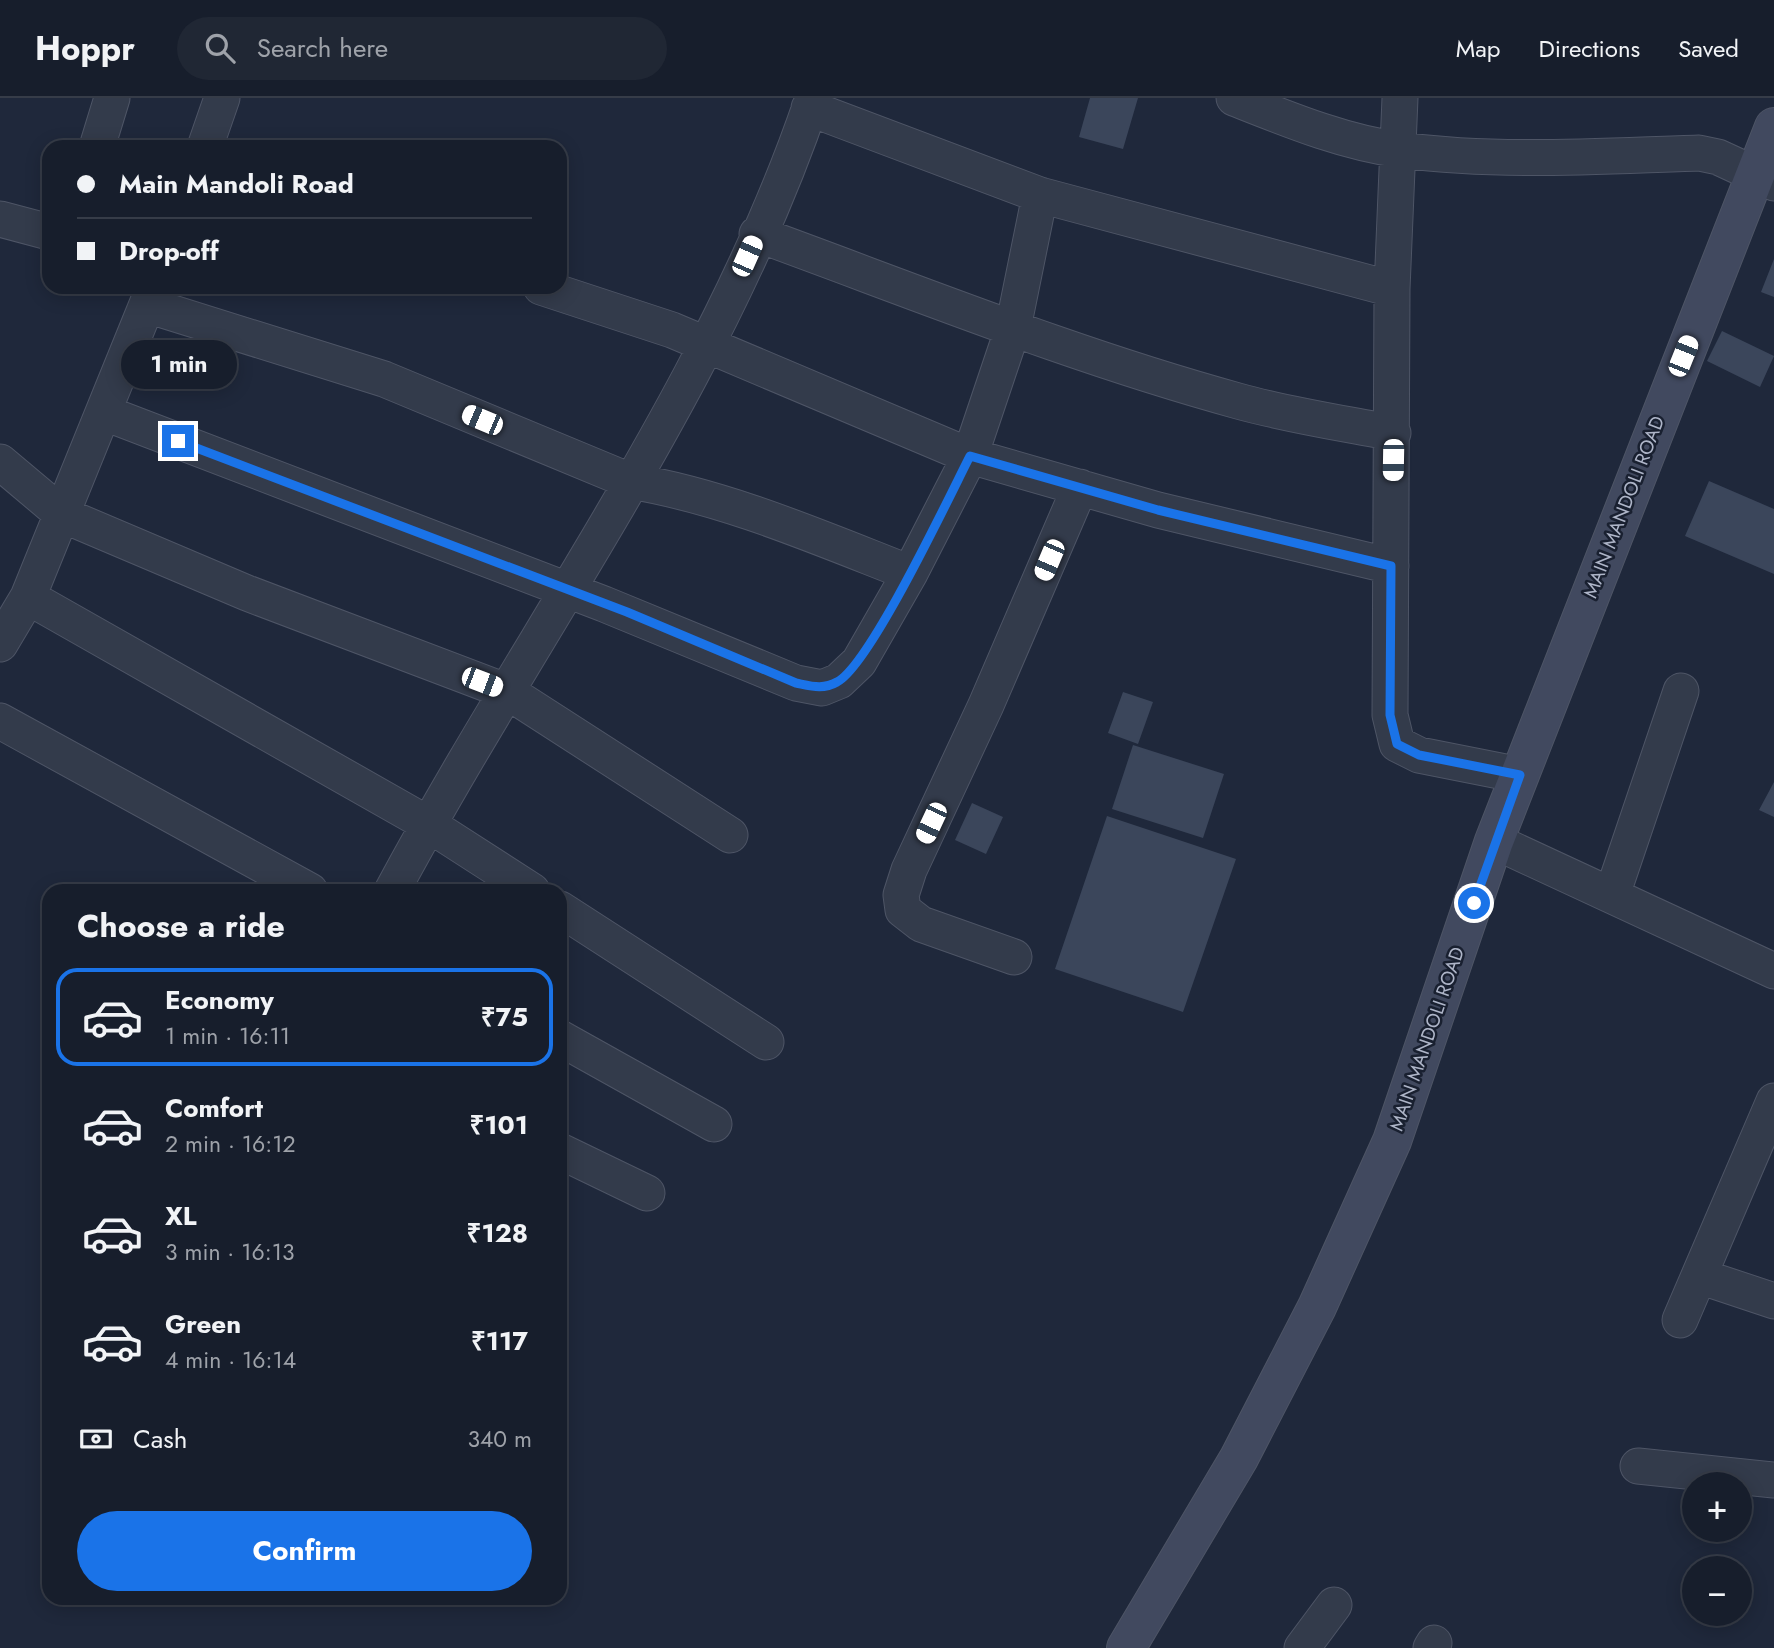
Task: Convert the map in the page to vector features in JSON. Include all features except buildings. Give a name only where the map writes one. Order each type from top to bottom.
[{"type":"street","points":[[99,140],[112,98]]},
{"type":"street","points":[[207,140],[222,98]]},
{"type":"street","points":[[1234,98],[1326,131],[1399,150],[1505,159],[1699,153],[1718,157],[1765,178]]},
{"type":"street","points":[[1400,98],[1392,289],[1390,715],[1397,744],[1419,755],[1520,775]]},
{"type":"street","points":[[396,884],[428,824],[569,590],[708,345],[811,103],[1040,195],[1392,289]]},
{"type":"street","name":"MAIN MANDOLI ROAD","points":[[1126,1648],[1239,1458],[1352,1234],[1392,1141],[1493,841],[1765,178],[1774,127]]},
{"type":"street","points":[[105,414],[569,590],[717,648],[796,683],[822,688],[839,681],[859,662],[910,573],[970,456],[1013,328],[1040,195]]},
{"type":"street","points":[[0,219],[42,230]]},
{"type":"street","points":[[757,234],[1013,328],[1240,401],[1393,433]]},
{"type":"street","points":[[562,294],[672,330],[970,456],[1080,487],[1391,566]]},
{"type":"street","points":[[0,644],[28,597],[151,296],[384,379],[630,481],[664,487],[808,533],[910,573]]},
{"type":"street","points":[[0,462],[62,515],[247,593],[508,692],[730,835]]},
{"type":"street","points":[[1014,957],[920,924],[903,910],[901,895],[909,870],[986,705],[1080,487]]},
{"type":"street","points":[[28,597],[428,824],[521,884]]},
{"type":"street","points":[[1612,895],[1681,691]]},
{"type":"street","points":[[0,721],[297,884]]},
{"type":"street","points":[[1493,841],[1774,971]]},
{"type":"street","points":[[567,914],[766,1042]]},
{"type":"street","points":[[567,1042],[714,1124]]},
{"type":"street","points":[[1680,1320],[1774,1101]]},
{"type":"street","points":[[567,1154],[647,1193]]},
{"type":"street","points":[[1699,1276],[1774,1301]]},
{"type":"street","points":[[1637,1466],[1774,1480]]},
{"type":"street","points":[[1302,1648],[1334,1605]]},
{"type":"route","points":[[178,441],[627,612],[796,683],[822,688],[839,681],[859,662],[910,573],[970,456],[1158,510],[1391,566],[1390,715],[1397,744],[1419,755],[1520,775],[1493,841],[1474,903]]}]
